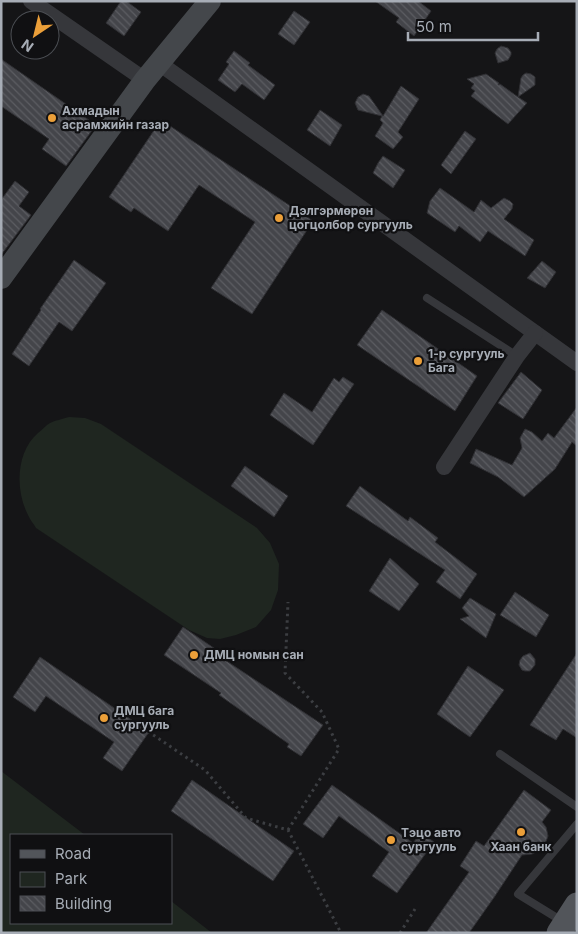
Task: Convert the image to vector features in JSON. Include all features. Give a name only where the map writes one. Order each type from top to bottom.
[{"type":"main road","points":[[1,278],[145,80],[210,1]]},
{"type":"street","points":[[31,1],[145,80]]},
{"type":"street","points":[[159,63],[577,363]]},
{"type":"street","points":[[444,467],[517,356],[535,333]]},
{"type":"lane","points":[[427,298],[517,356]]},
{"type":"lane","points":[[500,754],[577,807]]},
{"type":"lane","points":[[567,920],[518,894],[577,824]]},
{"type":"path","points":[[288,602],[285,673],[322,712],[339,749],[288,830]]},
{"type":"path","points":[[137,724],[205,770],[246,818],[288,830],[341,933]]},
{"type":"path","points":[[400,933],[415,909]]},
{"type":"green space","points":[[69,417],[85,418],[101,424],[257,528],[270,543],[279,564],[278,590],[271,610],[256,627],[220,639],[207,638],[189,630],[36,528],[28,515],[21,494],[20,472],[25,450],[47,425]]},
{"type":"green space","points":[[1,771],[84,834],[10,834],[10,924],[172,924],[172,902],[212,933],[1,933]]},
{"type":"building","points":[[121,1],[126,1],[141,12],[124,36],[106,23]]},
{"type":"building","points":[[375,1],[418,1],[431,11],[414,36],[396,22],[399,18]]},
{"type":"building","points":[[294,11],[310,22],[294,45],[278,34]]},
{"type":"building","points":[[501,46],[508,48],[511,55],[508,60],[498,63],[495,53]]},
{"type":"building","points":[[234,51],[250,63],[248,65],[275,85],[264,100],[242,84],[235,92],[218,80],[229,64],[226,62]]},
{"type":"building","name":"Ахмадын асрамжийн газар","points":[[1,59],[96,125],[66,166],[42,149],[49,139],[1,106]]},
{"type":"building","points":[[526,73],[531,74],[535,77],[535,85],[518,97],[521,78]]},
{"type":"building","points":[[486,74],[499,83],[498,85],[500,84],[527,103],[508,124],[471,96],[475,91],[471,88],[474,84],[467,79]]},
{"type":"building","points":[[401,86],[419,99],[398,132],[403,137],[393,149],[375,136],[383,123],[380,120],[382,116],[358,110],[355,103],[358,97],[363,94],[369,96],[383,116]]},
{"type":"building","points":[[320,110],[342,125],[330,146],[307,130]]},
{"type":"building","name":"Дэлгэрмөрөн цогцолбор сургууль","points":[[161,120],[313,221],[252,314],[211,288],[255,222],[199,185],[168,231],[134,208],[131,212],[109,197]]},
{"type":"building","points":[[465,131],[476,139],[451,174],[441,165]]},
{"type":"building","points":[[383,156],[405,170],[393,188],[373,173]]},
{"type":"building","points":[[15,181],[29,192],[19,206],[31,215],[1,255],[1,200]]},
{"type":"building","points":[[440,188],[474,212],[481,200],[491,208],[504,198],[510,201],[513,204],[512,209],[504,219],[534,240],[525,256],[488,231],[480,242],[459,226],[455,232],[427,213],[430,201]]},
{"type":"building","points":[[74,260],[106,283],[72,331],[59,322],[29,366],[12,354]]},
{"type":"building","points":[[542,261],[556,272],[545,288],[527,278]]},
{"type":"building","name":"1-р сургууль Бага","points":[[382,310],[477,376],[455,411],[357,345]]},
{"type":"building","points":[[521,372],[542,390],[523,419],[498,403]]},
{"type":"building","points":[[343,377],[354,384],[313,445],[270,415],[284,393],[312,412],[334,378],[339,382]]},
{"type":"building","points":[[577,407],[577,446],[572,442],[555,469],[524,497],[498,477],[470,463],[476,449],[512,465],[522,448],[520,438],[525,429],[532,432],[542,441],[548,433],[554,438]]},
{"type":"building","points":[[245,466],[288,496],[274,517],[231,486]]},
{"type":"building","points":[[360,486],[408,521],[410,517],[438,538],[435,542],[477,574],[460,599],[436,582],[445,570],[346,506]]},
{"type":"building","points":[[390,558],[419,584],[399,611],[369,591]]},
{"type":"building","points":[[515,592],[549,615],[536,637],[500,615]]},
{"type":"building","points":[[470,598],[496,614],[486,638],[460,619],[469,616],[462,608]]},
{"type":"building","points":[[183,627],[224,655],[222,658],[323,725],[301,756],[287,747],[289,744],[219,695],[221,693],[164,655]]},
{"type":"building","points":[[530,653],[535,659],[535,665],[530,671],[522,670],[519,665],[520,660],[523,656]]},
{"type":"building","points":[[577,653],[577,738],[563,729],[556,740],[530,725]]},
{"type":"building","name":"ДМЦ бага сургууль","points":[[40,657],[149,732],[122,771],[103,758],[114,742],[46,696],[35,712],[13,697]]},
{"type":"building","points":[[468,666],[504,690],[470,737],[437,714]]},
{"type":"building","points":[[192,780],[294,851],[273,881],[171,811]]},
{"type":"building","name":"Тэцо авто сургууль","points":[[332,785],[413,843],[421,833],[434,842],[397,893],[372,876],[389,852],[339,816],[323,838],[303,824]]},
{"type":"building","points":[[524,790],[551,810],[542,822],[546,827],[548,836],[545,844],[532,854],[522,855],[469,933],[426,933],[469,872],[460,866],[476,841],[484,846]]},
{"type":"place","name":"Ахмадын асрамжийн газар","points":[[52,118]]},
{"type":"place","name":"Дэлгэрмөрөн цогцолбор сургууль","points":[[279,218]]},
{"type":"place","name":"1-р сургууль Бага","points":[[418,361]]},
{"type":"place","name":"ДМЦ номын сан","points":[[194,655]]},
{"type":"place","name":"ДМЦ бага сургууль","points":[[104,718]]},
{"type":"place","name":"Хаан банк","points":[[521,832]]},
{"type":"place","name":"Тэцо авто сургууль","points":[[391,840]]}]
